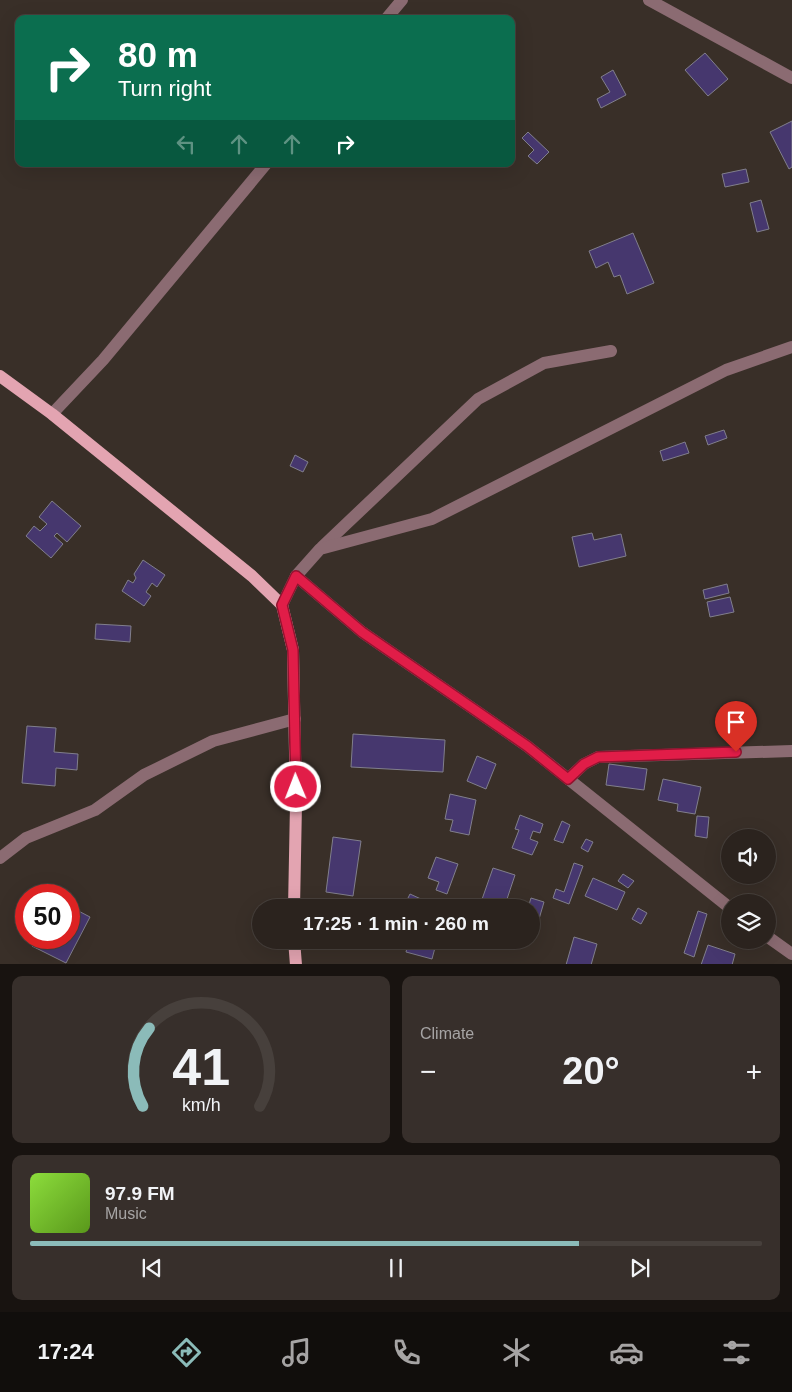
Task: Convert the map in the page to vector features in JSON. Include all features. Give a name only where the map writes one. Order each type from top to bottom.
[{"type":"main road","points":[[0,376],[52,414],[252,576],[282,605],[293,650],[295,719],[294,899]]},
{"type":"main road","points":[[295,949],[296,964]]},
{"type":"street","points":[[389,15],[402,0]]},
{"type":"street","points":[[649,0],[792,78]]},
{"type":"street","points":[[52,414],[103,360],[264,167]]},
{"type":"street","points":[[320,549],[432,519],[726,370],[792,347]]},
{"type":"street","points":[[282,605],[296,576],[320,549],[478,399],[544,363],[611,351]]},
{"type":"street","points":[[296,576],[362,632],[527,746],[721,901]]},
{"type":"street","points":[[0,858],[26,838],[95,810],[144,775],[213,741],[295,719]]},
{"type":"street","points":[[568,779],[584,764],[598,757],[792,751]]},
{"type":"street","points":[[776,943],[792,954]]},
{"type":"building","points":[[705,53],[728,79],[708,96],[685,70]]},
{"type":"building","points":[[613,70],[626,95],[601,108],[597,99],[610,92],[601,77]]},
{"type":"building","points":[[792,121],[792,167],[789,169],[770,132]]},
{"type":"building","points":[[528,132],[549,152],[537,164],[528,156],[534,150],[522,138]]},
{"type":"building","points":[[746,169],[749,182],[725,187],[722,174]]},
{"type":"building","points":[[761,200],[769,229],[757,232],[750,203]]},
{"type":"building","points":[[633,233],[654,283],[627,294],[620,275],[614,277],[608,262],[596,268],[589,251]]},
{"type":"building","points":[[724,430],[727,438],[708,445],[705,436]]},
{"type":"building","points":[[685,442],[689,453],[663,461],[660,451]]},
{"type":"building","points":[[295,455],[308,462],[303,472],[290,466]]},
{"type":"building","points":[[52,501],[81,526],[67,542],[57,533],[54,536],[63,544],[51,558],[26,536],[34,526],[40,531],[47,524],[39,517]]},
{"type":"building","points":[[592,533],[594,540],[621,534],[626,556],[579,567],[572,537]]},
{"type":"building","points":[[143,560],[165,575],[157,587],[152,583],[146,592],[151,596],[144,606],[122,591],[128,580],[133,583],[136,578],[134,574]]},
{"type":"building","points":[[727,584],[729,593],[705,599],[703,590]]},
{"type":"building","points":[[730,597],[734,612],[710,617],[707,602]]},
{"type":"building","points":[[96,624],[131,626],[130,642],[95,639]]},
{"type":"building","points":[[27,726],[56,728],[54,752],[78,754],[77,770],[56,768],[55,786],[22,783]]},
{"type":"building","points":[[353,734],[445,740],[443,772],[351,767]]},
{"type":"building","points":[[477,756],[496,764],[486,789],[467,781]]},
{"type":"building","points":[[609,764],[647,769],[644,790],[606,785]]},
{"type":"building","points":[[663,779],[701,787],[695,814],[677,811],[678,804],[658,800]]},
{"type":"building","points":[[450,794],[476,800],[469,835],[450,831],[453,820],[445,819]]},
{"type":"building","points":[[520,815],[543,824],[540,833],[533,831],[530,839],[538,842],[532,855],[512,848],[519,830],[515,829]]},
{"type":"building","points":[[697,816],[709,817],[707,838],[695,836]]},
{"type":"building","points":[[562,821],[570,825],[563,843],[554,840]]},
{"type":"building","points":[[333,837],[361,841],[353,896],[326,892]]},
{"type":"building","points":[[586,839],[593,842],[588,852],[581,848]]},
{"type":"building","points":[[436,857],[458,864],[447,894],[436,890],[439,882],[428,878]]},
{"type":"building","points":[[574,863],[583,866],[569,904],[553,898],[556,889],[564,892]]},
{"type":"building","points":[[493,868],[515,875],[507,899],[482,899]]},
{"type":"building","points":[[623,874],[634,881],[628,888],[618,881]]},
{"type":"building","points":[[593,878],[625,892],[617,910],[585,896]]},
{"type":"building","points":[[410,894],[421,899],[408,899]]},
{"type":"building","points":[[540,901],[544,902],[540,916]]},
{"type":"building","points":[[638,908],[647,913],[641,924],[632,919]]},
{"type":"building","points":[[698,911],[707,914],[694,957],[684,953]]},
{"type":"building","points":[[80,912],[90,917],[80,936]]},
{"type":"building","points":[[574,937],[597,944],[591,964],[566,964]]},
{"type":"building","points":[[708,945],[735,954],[732,964],[701,964]]},
{"type":"building","points":[[38,949],[73,949],[66,963]]},
{"type":"building","points":[[407,949],[435,949],[432,959],[406,952]]},
{"type":"route","points":[[296,787],[293,650],[282,605],[296,576],[362,632],[527,746],[568,779],[584,764],[598,757],[736,752]]}]
